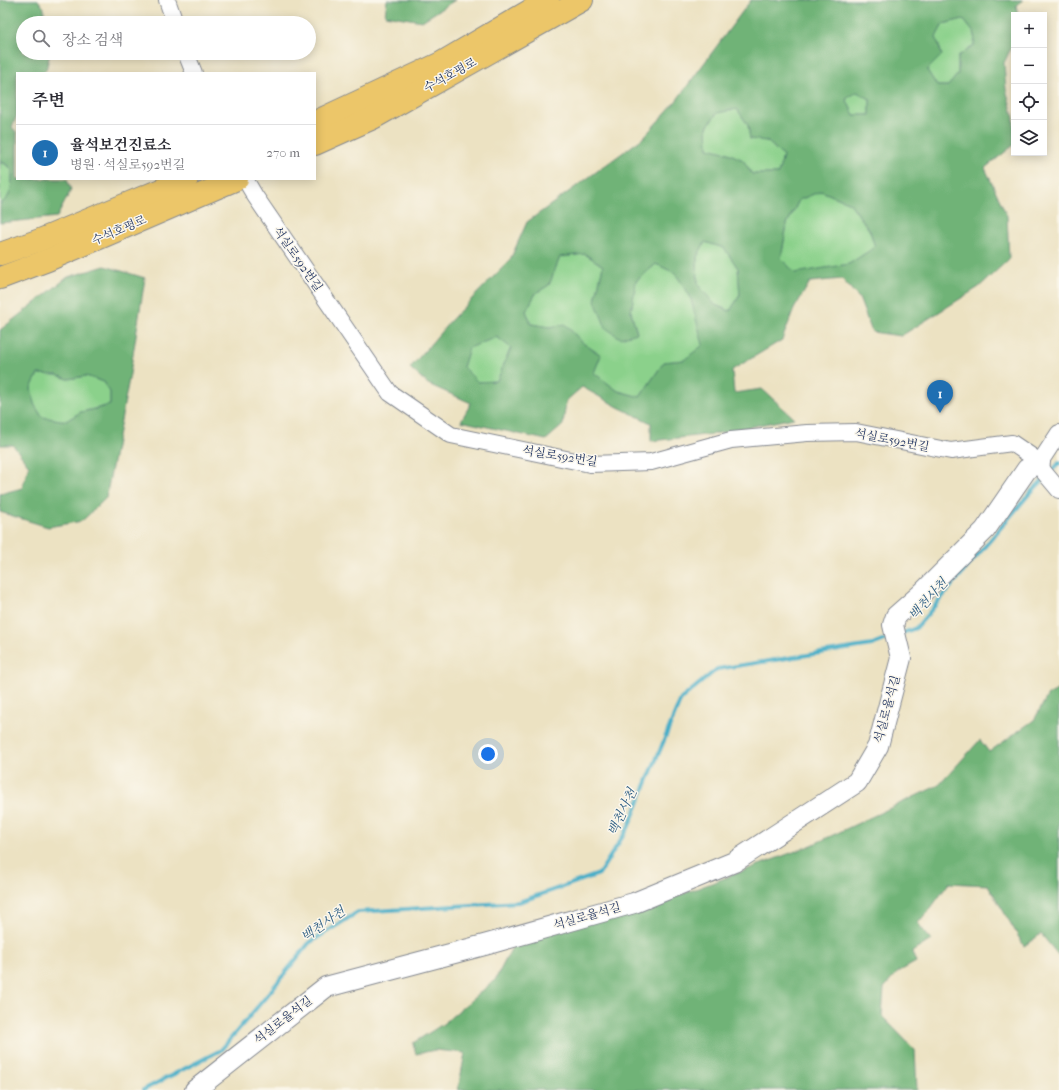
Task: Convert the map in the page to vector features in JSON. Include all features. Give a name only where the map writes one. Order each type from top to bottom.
[{"type":"highway","name":"수석호평로","points":[[316,122],[441,64],[548,0]]},
{"type":"highway","name":"수석호평로","points":[[316,144],[373,118],[582,0]]},
{"type":"highway","name":"수석호평로","points":[[0,254],[40,240],[185,180]]},
{"type":"highway","name":"수석호평로","points":[[0,278],[48,260],[237,180]]},
{"type":"street","points":[[167,0],[173,16]]},
{"type":"street","points":[[189,60],[194,72]]},
{"type":"street","name":"석실로592번길","points":[[237,180],[259,202],[390,392],[451,435],[590,464],[651,462],[731,440],[807,433],[856,432],[951,452],[1012,443],[1041,467],[1057,487]]},
{"type":"street","points":[[1041,467],[1059,433]]},
{"type":"street","name":"석실로율석길","points":[[195,1090],[326,987],[634,903],[734,862],[857,782],[878,746],[901,658],[893,625],[896,616],[921,594],[985,530],[1028,469],[1041,467]]},
{"type":"green space","points":[[0,0],[38,0],[44,8],[44,16],[16,16],[16,60],[48,60],[44,72],[16,72],[16,117],[12,127],[16,132],[16,180],[67,180],[71,190],[57,217],[0,223],[0,204],[10,194],[12,169],[3,162],[0,164]]},
{"type":"green space","points":[[387,0],[455,0],[422,21],[385,15]]},
{"type":"green space","points":[[751,0],[1023,0],[1016,5],[1017,12],[1011,12],[1011,48],[1004,63],[1006,89],[1011,107],[1011,147],[985,168],[1007,216],[1009,259],[979,287],[901,336],[872,332],[859,298],[842,279],[810,282],[794,309],[782,340],[732,370],[734,393],[762,389],[794,418],[714,434],[651,441],[651,423],[582,387],[566,401],[563,425],[546,440],[461,421],[471,403],[428,384],[410,368],[452,319],[510,260],[527,222],[643,138],[676,101]],"holes":[[[963,19],[975,34],[974,46],[958,56],[958,74],[948,86],[937,86],[927,70],[942,55],[936,37],[943,24]],[[857,92],[870,99],[870,115],[854,115],[846,99]],[[737,109],[748,125],[750,139],[767,141],[783,156],[778,174],[752,174],[743,160],[728,153],[708,148],[707,127],[717,113]],[[821,191],[850,203],[870,231],[875,247],[849,264],[795,273],[781,258],[787,224],[799,200]],[[705,242],[724,248],[738,268],[740,295],[730,311],[715,305],[698,285],[697,257]],[[585,254],[603,266],[595,301],[606,328],[620,338],[637,333],[631,312],[636,281],[656,264],[675,273],[690,296],[703,345],[684,360],[664,362],[640,397],[618,391],[594,373],[601,355],[584,344],[565,324],[550,327],[531,324],[526,311],[536,293],[549,285],[560,257]],[[497,337],[511,348],[497,381],[478,382],[463,367],[469,348]]]},
{"type":"green space","points":[[963,19],[975,34],[974,46],[958,56],[958,74],[948,86],[937,86],[927,70],[942,55],[936,37],[943,24]]},
{"type":"green space","points":[[857,92],[870,99],[870,115],[854,115],[846,99]]},
{"type":"green space","points":[[737,109],[748,125],[750,139],[767,141],[783,156],[778,174],[752,174],[743,160],[728,153],[708,148],[707,127],[717,113]]},
{"type":"green space","points":[[2,162],[12,169],[12,179],[10,194],[0,204],[0,164]]},
{"type":"green space","points":[[821,191],[850,203],[870,231],[875,247],[849,264],[795,274],[781,259],[787,224],[799,200]]},
{"type":"green space","points":[[705,242],[724,248],[738,268],[740,295],[730,311],[715,305],[698,285],[697,257]]},
{"type":"green space","points":[[585,254],[603,266],[595,301],[637,333],[631,312],[636,281],[656,264],[675,273],[690,296],[704,345],[685,360],[664,362],[640,397],[618,391],[593,373],[601,355],[584,344],[565,325],[550,327],[531,324],[526,311],[536,293],[549,285],[560,257]]},
{"type":"green space","points":[[105,266],[145,278],[130,374],[106,498],[82,521],[48,527],[0,512],[0,494],[22,488],[29,466],[13,445],[0,445],[0,330],[68,277]],"holes":[[[38,374],[57,375],[68,379],[86,376],[104,382],[110,392],[110,405],[81,412],[66,421],[42,417],[34,404],[31,388]]]},
{"type":"green space","points":[[497,337],[511,347],[497,381],[478,382],[463,367],[469,347]]},
{"type":"green space","points":[[38,374],[58,375],[68,379],[86,376],[104,382],[110,392],[110,405],[81,412],[66,421],[42,417],[34,404],[31,388]]},
{"type":"green space","points":[[1059,689],[1059,956],[1041,934],[1024,946],[988,885],[949,883],[925,916],[917,922],[931,940],[912,952],[916,962],[898,972],[884,988],[882,1016],[915,1050],[917,1090],[458,1090],[465,1053],[435,1050],[416,1054],[413,1043],[443,1024],[495,980],[517,938],[648,907],[812,845],[939,785],[980,740],[989,752],[1034,720],[1048,695]]},
{"type":"waterway","name":"백천사천","points":[[1050,473],[1059,463]]},
{"type":"waterway","name":"백천사천","points":[[900,634],[916,628],[1030,493],[1045,478]]},
{"type":"waterway","name":"백천사천","points":[[143,1090],[221,1050],[309,943],[358,912],[519,902],[599,874],[628,828],[681,699],[717,669],[872,645],[890,638]]},
{"type":"place","name":"율석보건진료소","points":[[940,413]]}]
